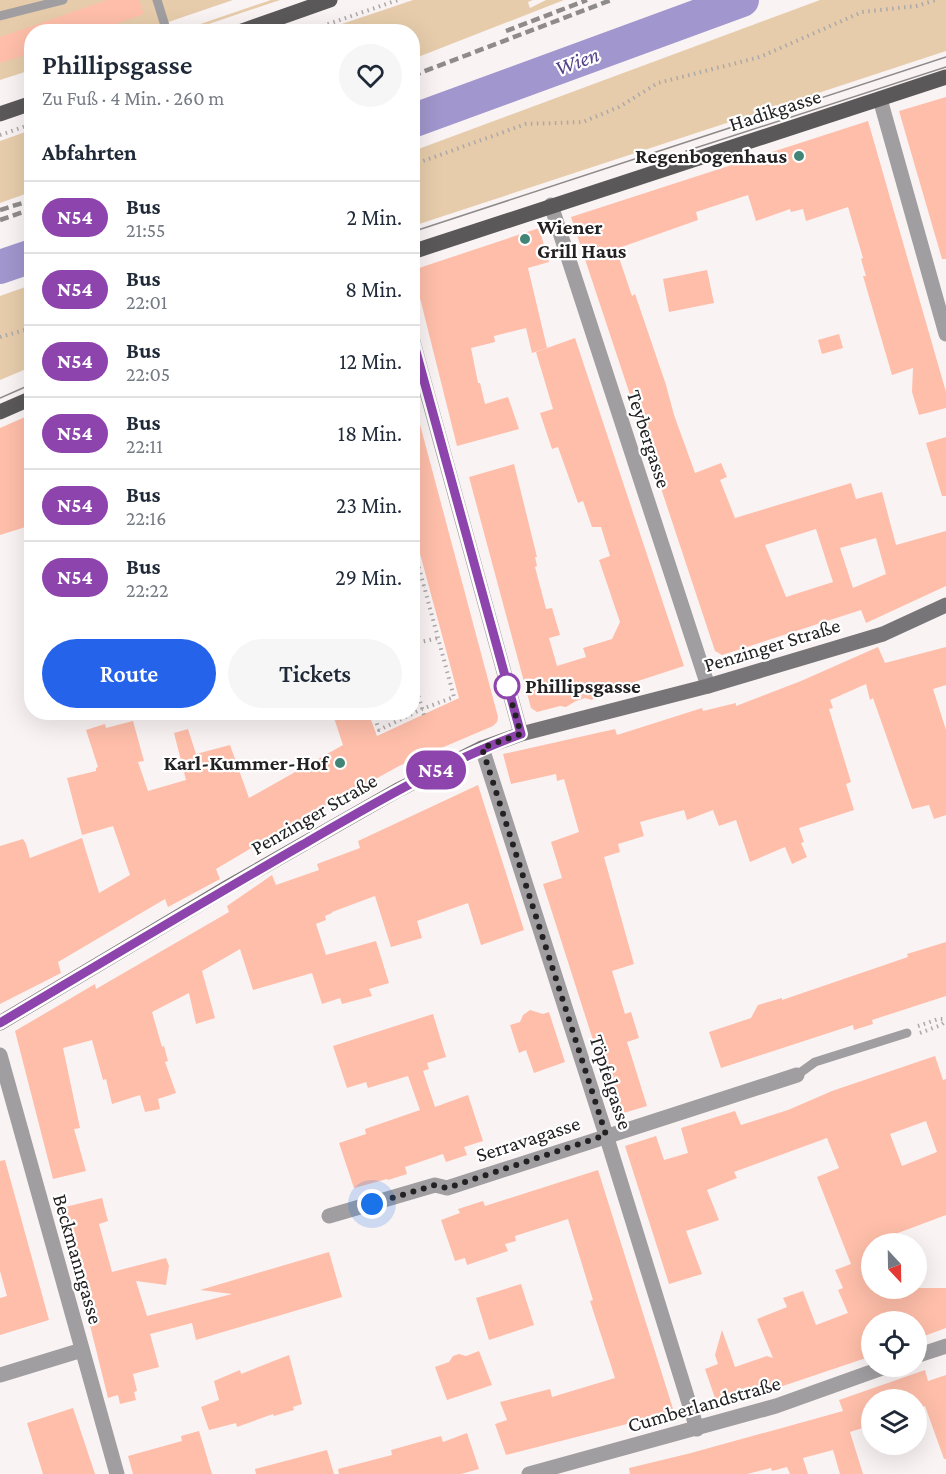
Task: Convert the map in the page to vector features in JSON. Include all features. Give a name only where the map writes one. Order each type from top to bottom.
[{"type":"main road","points":[[262,24],[330,0]]},
{"type":"main road","name":"Hadikgasse","points":[[420,249],[946,77]]},
{"type":"main road","points":[[0,114],[24,106]]},
{"type":"main road","points":[[0,412],[24,402]]},
{"type":"street","points":[[880,99],[946,334]]},
{"type":"street","name":"Teybergasse","points":[[551,205],[708,686]]},
{"type":"street","points":[[420,367],[521,734]]},
{"type":"street","name":"Penzinger Straße","points":[[0,1023],[358,812],[482,748],[521,734],[708,686],[883,634],[946,605]]},
{"type":"street","name":"Töpfelgasse","points":[[482,748],[697,1429]]},
{"type":"street","name":"Beckmanngasse","points":[[0,1054],[117,1474]]},
{"type":"street","name":"Serravagasse","points":[[329,1216],[435,1185],[447,1188],[797,1075]]},
{"type":"street","points":[[927,1352],[946,1346]]},
{"type":"street","points":[[0,1375],[82,1350]]},
{"type":"street","name":"Cumberlandstraße","points":[[529,1474],[776,1406],[861,1376]]},
{"type":"lane","points":[[0,16],[63,0]]},
{"type":"lane","points":[[157,0],[164,24]]},
{"type":"lane","name":"Serravagasse","points":[[797,1075],[815,1062],[907,1033]]},
{"type":"path","points":[[328,24],[398,0]]},
{"type":"path","points":[[420,162],[526,124],[583,123],[619,107],[658,83],[760,57],[862,12],[916,6],[936,0]]},
{"type":"path","points":[[0,135],[24,127]]},
{"type":"path","points":[[0,337],[24,330]]},
{"type":"path","points":[[420,571],[454,697],[420,713]]},
{"type":"path","points":[[420,587],[424,586]]},
{"type":"path","points":[[420,642],[438,638]]},
{"type":"path","points":[[420,703],[423,712]]},
{"type":"path","points":[[375,720],[379,729],[402,720]]},
{"type":"path","points":[[907,1033],[919,1033],[941,1025],[946,1020]]},
{"type":"shaded area","points":[[0,0],[233,0],[163,24],[24,24],[24,72],[0,80]]},
{"type":"shaded area","points":[[271,0],[280,0],[209,24],[201,24]]},
{"type":"shaded area","points":[[413,0],[533,0],[528,2],[530,8],[546,0],[564,0],[420,56],[420,24],[342,24]]},
{"type":"shaded area","points":[[820,0],[946,0],[946,51],[420,224],[420,148]]},
{"type":"shaded area","points":[[24,132],[24,194],[0,203],[0,141]]},
{"type":"shaded area","points":[[24,287],[24,370],[0,380],[0,296]]},
{"type":"building","points":[[107,0],[139,0],[144,14],[116,24],[38,24]]},
{"type":"building","points":[[24,29],[24,56],[0,63],[0,37]]},
{"type":"building","points":[[946,97],[946,259],[942,259],[899,111]]},
{"type":"building","points":[[868,121],[946,392],[946,408],[919,415],[912,392],[913,368],[892,375],[863,276],[866,276],[861,259],[863,258],[848,207],[806,221],[803,209],[791,212],[790,209],[756,221],[748,195],[696,212],[698,220],[616,249],[632,296],[635,294],[695,473],[721,463],[727,477],[720,480],[735,518],[851,483],[856,499],[882,492],[896,545],[946,531],[946,586],[866,623],[861,610],[722,655],[715,651],[571,217]],"holes":[[[816,529],[833,582],[786,597],[765,545]],[[876,538],[886,574],[853,588],[840,548]]]},
{"type":"building","points":[[539,228],[549,262],[528,268],[547,348],[532,353],[526,328],[494,336],[495,342],[471,348],[485,404],[508,397],[519,429],[457,446],[420,298],[420,268]]},
{"type":"building","points":[[707,270],[714,303],[669,312],[663,279]]},
{"type":"building","points":[[839,334],[843,348],[822,354],[818,340]]},
{"type":"building","points":[[575,338],[684,666],[598,694],[592,700],[585,698],[566,707],[560,706],[537,712],[531,708],[469,477],[514,464],[537,557],[535,557],[537,566],[535,567],[546,609],[552,608],[560,635],[549,638],[557,666],[586,657],[583,648],[612,639],[620,622],[599,560],[610,556],[601,527],[592,527],[583,501],[578,503],[558,447],[552,449],[540,413],[553,409],[536,352]]},
{"type":"building","points":[[24,418],[24,528],[0,535],[0,428]]},
{"type":"building","points":[[420,424],[498,717],[497,722],[493,726],[399,766],[361,787],[362,789],[339,801],[338,799],[309,815],[310,817],[268,838],[216,869],[220,879],[168,907],[165,899],[58,962],[61,973],[0,1004],[0,846],[23,839],[30,858],[82,838],[99,893],[130,875],[113,826],[82,835],[67,778],[96,771],[98,767],[86,730],[105,724],[106,728],[133,721],[144,761],[138,762],[148,791],[186,780],[174,733],[188,729],[196,754],[230,745],[249,798],[343,745],[335,720],[371,720],[377,736],[412,720],[420,720],[420,716],[459,698],[420,554]]},
{"type":"building","points":[[946,437],[946,496],[942,496],[926,443]]},
{"type":"building","points":[[878,647],[885,663],[946,647],[946,685],[933,689],[946,730],[946,815],[934,819],[929,805],[912,809],[866,684],[830,700],[833,708],[829,709],[851,782],[846,784],[854,810],[799,828],[804,842],[801,843],[807,857],[792,864],[785,847],[750,862],[736,820],[719,826],[713,810],[687,820],[684,810],[640,822],[644,836],[618,844],[620,852],[604,857],[634,964],[612,971],[625,1014],[631,1012],[639,1038],[627,1042],[647,1106],[617,1115],[543,884],[562,878],[551,842],[579,832],[564,779],[557,781],[556,774],[511,784],[503,754],[615,729],[617,735],[702,708],[703,711],[736,703],[736,706],[801,681]]},
{"type":"building","points":[[478,785],[524,930],[481,945],[468,903],[417,921],[422,938],[391,947],[375,896],[332,912],[325,916],[326,920],[316,924],[326,955],[376,941],[389,983],[369,989],[372,996],[342,1004],[340,998],[322,1004],[312,973],[253,990],[240,949],[202,971],[215,1018],[196,1024],[189,993],[152,1012],[162,1047],[164,1046],[168,1061],[165,1062],[176,1093],[158,1099],[160,1109],[145,1112],[140,1095],[112,1104],[92,1040],[63,1048],[80,1128],[74,1129],[86,1171],[53,1179],[15,1031],[95,984],[96,989],[229,912],[227,906],[272,875],[276,885],[319,870],[317,864],[360,848],[358,841]]},
{"type":"building","points":[[946,942],[946,996],[872,1020],[873,1024],[854,1030],[853,1025],[721,1068],[709,1032],[751,1018],[758,1005],[782,998],[782,1000]]},
{"type":"building","points":[[530,1010],[543,1014],[549,1012],[565,1062],[534,1073],[526,1050],[519,1053],[510,1025],[520,1022],[523,1015]]},
{"type":"building","points":[[433,1014],[446,1057],[427,1063],[429,1069],[423,1071],[435,1107],[468,1095],[483,1141],[464,1147],[467,1155],[446,1162],[443,1154],[405,1167],[407,1174],[354,1188],[339,1143],[366,1134],[365,1129],[420,1110],[408,1076],[368,1088],[366,1082],[347,1088],[333,1046]]},
{"type":"building","points":[[935,1056],[943,1080],[946,1079],[946,1215],[898,1233],[861,1233],[861,1299],[927,1299],[927,1288],[946,1288],[946,1328],[927,1335],[927,1311],[861,1311],[861,1360],[765,1392],[763,1387],[716,1401],[705,1369],[718,1364],[715,1355],[722,1330],[735,1367],[767,1356],[773,1358],[757,1319],[787,1307],[783,1298],[803,1291],[816,1325],[848,1313],[838,1290],[843,1288],[835,1270],[851,1264],[817,1177],[839,1168],[827,1138],[734,1172],[737,1178],[707,1190],[719,1220],[686,1231],[702,1274],[669,1284],[625,1146],[656,1136],[664,1160],[688,1153],[681,1128],[735,1111],[741,1125],[788,1110],[832,1091]],"holes":[[[926,1121],[937,1152],[902,1166],[890,1134]]]},
{"type":"building","points":[[5,1160],[49,1320],[0,1335],[0,1298],[7,1296],[0,1271],[0,1161]]},
{"type":"building","points":[[598,1170],[674,1412],[506,1455],[495,1424],[507,1420],[500,1402],[550,1389],[552,1397],[615,1378],[590,1301],[593,1300],[568,1219],[515,1236],[516,1241],[505,1244],[508,1251],[467,1265],[465,1258],[455,1261],[441,1220],[460,1213],[458,1209],[483,1201],[485,1206]]},
{"type":"building","points":[[102,1198],[108,1221],[99,1224],[112,1272],[166,1258],[169,1266],[166,1285],[136,1281],[147,1316],[232,1294],[200,1290],[329,1252],[342,1297],[196,1340],[192,1323],[150,1334],[159,1367],[133,1374],[137,1391],[134,1392],[136,1400],[120,1404],[118,1395],[108,1398],[61,1208]]},
{"type":"building","points":[[521,1284],[534,1325],[489,1340],[476,1298]]},
{"type":"building","points":[[479,1351],[492,1385],[447,1400],[435,1367],[449,1362],[453,1356],[459,1354],[466,1356]]},
{"type":"building","points":[[289,1355],[302,1404],[293,1407],[294,1410],[274,1416],[273,1414],[237,1427],[236,1423],[209,1430],[201,1407],[219,1400],[214,1381],[240,1370],[241,1374]]},
{"type":"building","points":[[946,1375],[946,1459],[944,1459],[927,1412],[927,1389],[871,1389],[905,1377],[927,1377],[928,1381]]},
{"type":"building","points":[[861,1392],[861,1428],[850,1432],[863,1474],[840,1474],[833,1450],[803,1458],[808,1474],[790,1474],[787,1467],[747,1474],[630,1474],[629,1468],[843,1411],[839,1400]]},
{"type":"building","points":[[73,1408],[95,1474],[43,1474],[27,1423]]},
{"type":"building","points":[[199,1431],[212,1474],[133,1474],[128,1456],[182,1441],[181,1436]]},
{"type":"building","points":[[467,1433],[479,1469],[461,1474],[339,1474],[338,1469],[392,1455],[391,1450],[441,1436],[443,1442]]},
{"type":"building","points":[[327,1450],[334,1474],[256,1474],[255,1469]]},
{"type":"waterway","name":"Wien","points":[[420,118],[742,0]]},
{"type":"waterway","name":"Wien","points":[[0,267],[24,259]]},
{"type":"tram line","points":[[420,229],[946,57]]},
{"type":"tram line","points":[[686,151],[946,67]]},
{"type":"tram line","points":[[0,398],[24,388]]},
{"type":"railway","points":[[506,31],[587,0]]},
{"type":"railway","points":[[420,73],[611,0]]},
{"type":"railway","points":[[0,210],[24,202]]},
{"type":"railway","points":[[0,220],[24,212]]},
{"type":"bus line","name":"N54","points":[[0,1023],[228,887],[398,790],[482,748],[521,734],[420,366]]},
{"type":"place","name":"Regenbogenhaus","points":[[799,156]]},
{"type":"place","name":"Wiener Grill Haus","points":[[525,239]]},
{"type":"place","name":"Phillipsgasse","points":[[507,686]]},
{"type":"place","name":"Karl-Kummer-Hof","points":[[340,763]]},
{"type":"route","points":[[372,1204],[435,1185],[447,1188],[606,1135],[482,748],[521,734],[507,686]]}]
